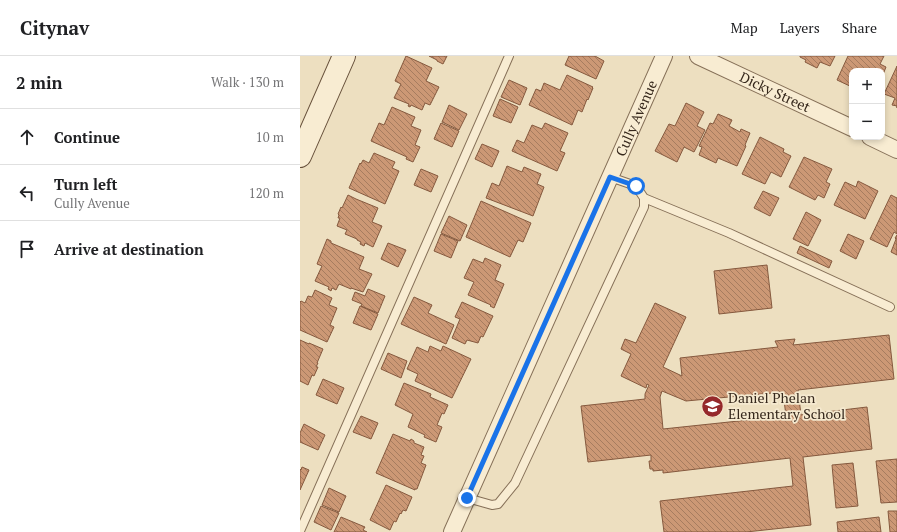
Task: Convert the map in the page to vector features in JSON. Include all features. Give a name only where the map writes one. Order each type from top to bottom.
[{"type":"main road","points":[[300,156],[344,56]]},
{"type":"street","name":"Cully Avenue","points":[[452,532],[664,56]]},
{"type":"street","name":"Dicky Street","points":[[698,56],[849,127]]},
{"type":"street","points":[[876,140],[897,150]]},
{"type":"lane","points":[[300,531],[509,56]]},
{"type":"lane","points":[[467,498],[492,506],[498,504],[515,483],[644,207],[644,198],[636,186],[610,177]]},
{"type":"lane","points":[[644,198],[729,233],[890,307]]},
{"type":"building","points":[[406,56],[432,68],[426,81],[439,87],[430,105],[425,103],[422,110],[411,105],[410,107],[408,106],[409,104],[394,98],[401,84],[395,81]]},
{"type":"building","points":[[429,56],[447,56],[443,64]]},
{"type":"building","points":[[569,56],[595,56],[604,61],[596,79],[565,65]]},
{"type":"building","points":[[800,56],[835,56],[830,66],[820,62],[817,68],[805,62],[806,60]]},
{"type":"building","points":[[848,56],[884,56],[880,64],[886,67],[885,70],[885,68],[849,68],[849,86],[837,80]]},
{"type":"building","points":[[897,66],[897,106],[892,105],[895,98],[885,94]]},
{"type":"building","points":[[567,75],[593,87],[582,112],[578,110],[572,125],[529,105],[536,89],[541,91],[544,83],[560,90]]},
{"type":"building","points":[[509,80],[527,88],[520,105],[501,97]]},
{"type":"building","points":[[500,99],[518,107],[511,123],[493,116]]},
{"type":"building","points":[[686,103],[704,112],[697,126],[705,130],[694,152],[684,147],[677,162],[655,151],[669,124],[675,126]]},
{"type":"building","points":[[449,105],[467,114],[459,130],[442,122]]},
{"type":"building","points":[[392,107],[415,117],[411,126],[421,130],[415,145],[420,147],[413,162],[406,159],[407,157],[371,141],[379,123],[384,125]]},
{"type":"building","points":[[718,114],[732,120],[729,126],[740,132],[741,129],[750,133],[737,166],[718,158],[716,163],[699,155],[702,147],[699,146],[710,123],[713,124]]},
{"type":"building","points":[[441,123],[459,131],[452,147],[434,139]]},
{"type":"building","points":[[545,123],[568,133],[560,151],[565,153],[557,171],[512,151],[517,140],[524,143],[532,125],[542,129]]},
{"type":"building","points":[[760,137],[784,149],[783,152],[791,156],[781,177],[771,172],[765,184],[742,174]]},
{"type":"building","points":[[482,144],[499,151],[492,167],[475,159]]},
{"type":"building","points":[[374,153],[395,162],[392,168],[399,171],[385,204],[349,188],[360,163],[361,164],[363,160],[369,163]]},
{"type":"building","points":[[804,157],[832,169],[826,182],[830,184],[824,198],[818,195],[815,200],[789,187]]},
{"type":"building","points":[[507,166],[522,172],[524,167],[541,174],[537,184],[544,187],[533,216],[486,198],[492,183],[499,186]]},
{"type":"building","points":[[421,169],[438,176],[431,192],[414,185]]},
{"type":"building","points":[[858,181],[878,191],[865,219],[834,205],[845,182],[856,187]]},
{"type":"building","points":[[763,191],[779,198],[770,216],[754,208]]},
{"type":"building","points":[[348,195],[378,208],[372,222],[382,226],[373,247],[365,243],[364,246],[360,244],[361,242],[357,239],[345,234],[347,230],[337,226],[340,218],[338,218],[338,214]]},
{"type":"building","points":[[891,195],[897,198],[897,234],[894,232],[887,247],[870,239]]},
{"type":"building","points":[[481,201],[531,223],[523,242],[518,240],[510,257],[466,237]]},
{"type":"building","points":[[806,212],[821,220],[808,246],[793,239]]},
{"type":"building","points":[[449,216],[467,225],[460,241],[441,233]]},
{"type":"building","points":[[441,234],[458,241],[451,258],[434,251]]},
{"type":"building","points":[[848,234],[864,241],[856,259],[840,251]]},
{"type":"building","points":[[897,235],[897,255],[891,252]]},
{"type":"building","points":[[327,239],[331,241],[331,243],[364,257],[359,269],[372,274],[363,292],[339,284],[336,290],[332,288],[331,291],[328,289],[329,287],[315,281],[322,266],[317,264]]},
{"type":"building","points":[[388,243],[406,250],[398,267],[381,259]]},
{"type":"building","points":[[800,246],[832,261],[829,268],[797,253]]},
{"type":"building","points":[[485,258],[501,265],[495,280],[504,284],[494,308],[490,306],[491,305],[468,295],[474,282],[464,278],[473,259],[483,263]]},
{"type":"building","points":[[767,265],[772,308],[719,314],[714,271]]},
{"type":"building","points":[[368,289],[385,296],[378,313],[361,306],[362,304],[352,300],[355,292],[365,296]]},
{"type":"building","points":[[315,290],[332,298],[329,305],[337,308],[330,325],[334,327],[327,342],[300,330],[300,302],[305,303],[308,296],[312,297]]},
{"type":"building","points":[[414,297],[432,305],[428,313],[454,325],[446,344],[401,324]]},
{"type":"building","points":[[462,302],[493,316],[483,337],[481,336],[478,343],[467,340],[465,344],[452,338],[460,319],[455,317]]},
{"type":"building","points":[[655,303],[686,317],[663,367],[682,376],[680,358],[778,347],[775,341],[795,339],[793,345],[889,335],[894,379],[798,390],[801,415],[867,407],[872,449],[803,457],[811,525],[746,532],[664,532],[660,501],[793,486],[790,458],[663,473],[663,470],[653,471],[653,469],[650,469],[649,461],[651,461],[651,455],[588,462],[581,406],[645,399],[645,394],[649,385],[647,384],[646,388],[621,376],[631,354],[621,349],[625,339],[636,343]],"holes":[[[662,391],[686,401],[783,392],[786,416],[663,429],[660,397]]]},
{"type":"building","points":[[360,306],[378,314],[371,330],[353,323]]},
{"type":"building","points":[[300,340],[323,349],[317,363],[316,367],[318,367],[314,376],[312,375],[308,385],[300,381]]},
{"type":"building","points":[[430,346],[441,351],[443,346],[471,359],[452,398],[415,381],[418,374],[407,369],[417,347],[428,352]]},
{"type":"building","points":[[388,353],[407,361],[401,378],[381,369]]},
{"type":"building","points":[[323,379],[344,388],[337,404],[316,395]]},
{"type":"building","points":[[404,383],[431,394],[430,397],[448,405],[444,414],[442,413],[437,425],[442,427],[436,442],[424,437],[425,435],[408,427],[413,414],[395,405]]},
{"type":"building","points":[[361,416],[378,423],[371,439],[353,432]]},
{"type":"building","points":[[304,424],[325,435],[318,450],[300,442],[300,433]]},
{"type":"building","points":[[393,434],[410,441],[411,439],[414,443],[424,447],[421,455],[424,456],[421,463],[426,465],[417,489],[415,490],[376,473]]},
{"type":"building","points":[[897,459],[897,502],[881,503],[876,461]]},
{"type":"building","points":[[853,463],[858,506],[836,508],[832,465]]},
{"type":"building","points":[[302,467],[309,470],[300,490],[300,469],[301,470]]},
{"type":"building","points":[[386,485],[412,497],[406,511],[403,510],[401,514],[400,513],[390,530],[370,520]]},
{"type":"building","points":[[329,488],[346,496],[339,512],[322,505]]},
{"type":"building","points":[[321,506],[339,513],[331,530],[314,522]]},
{"type":"building","points":[[888,511],[897,511],[897,532],[890,532]]},
{"type":"building","points":[[341,517],[365,527],[363,530],[367,532],[334,532]]},
{"type":"building","points":[[879,517],[881,532],[838,532],[837,522]]},
{"type":"place","name":"Daniel Phelan Elementary School","points":[[713,406]]},
{"type":"route","points":[[467,498],[610,177],[636,186]]}]
